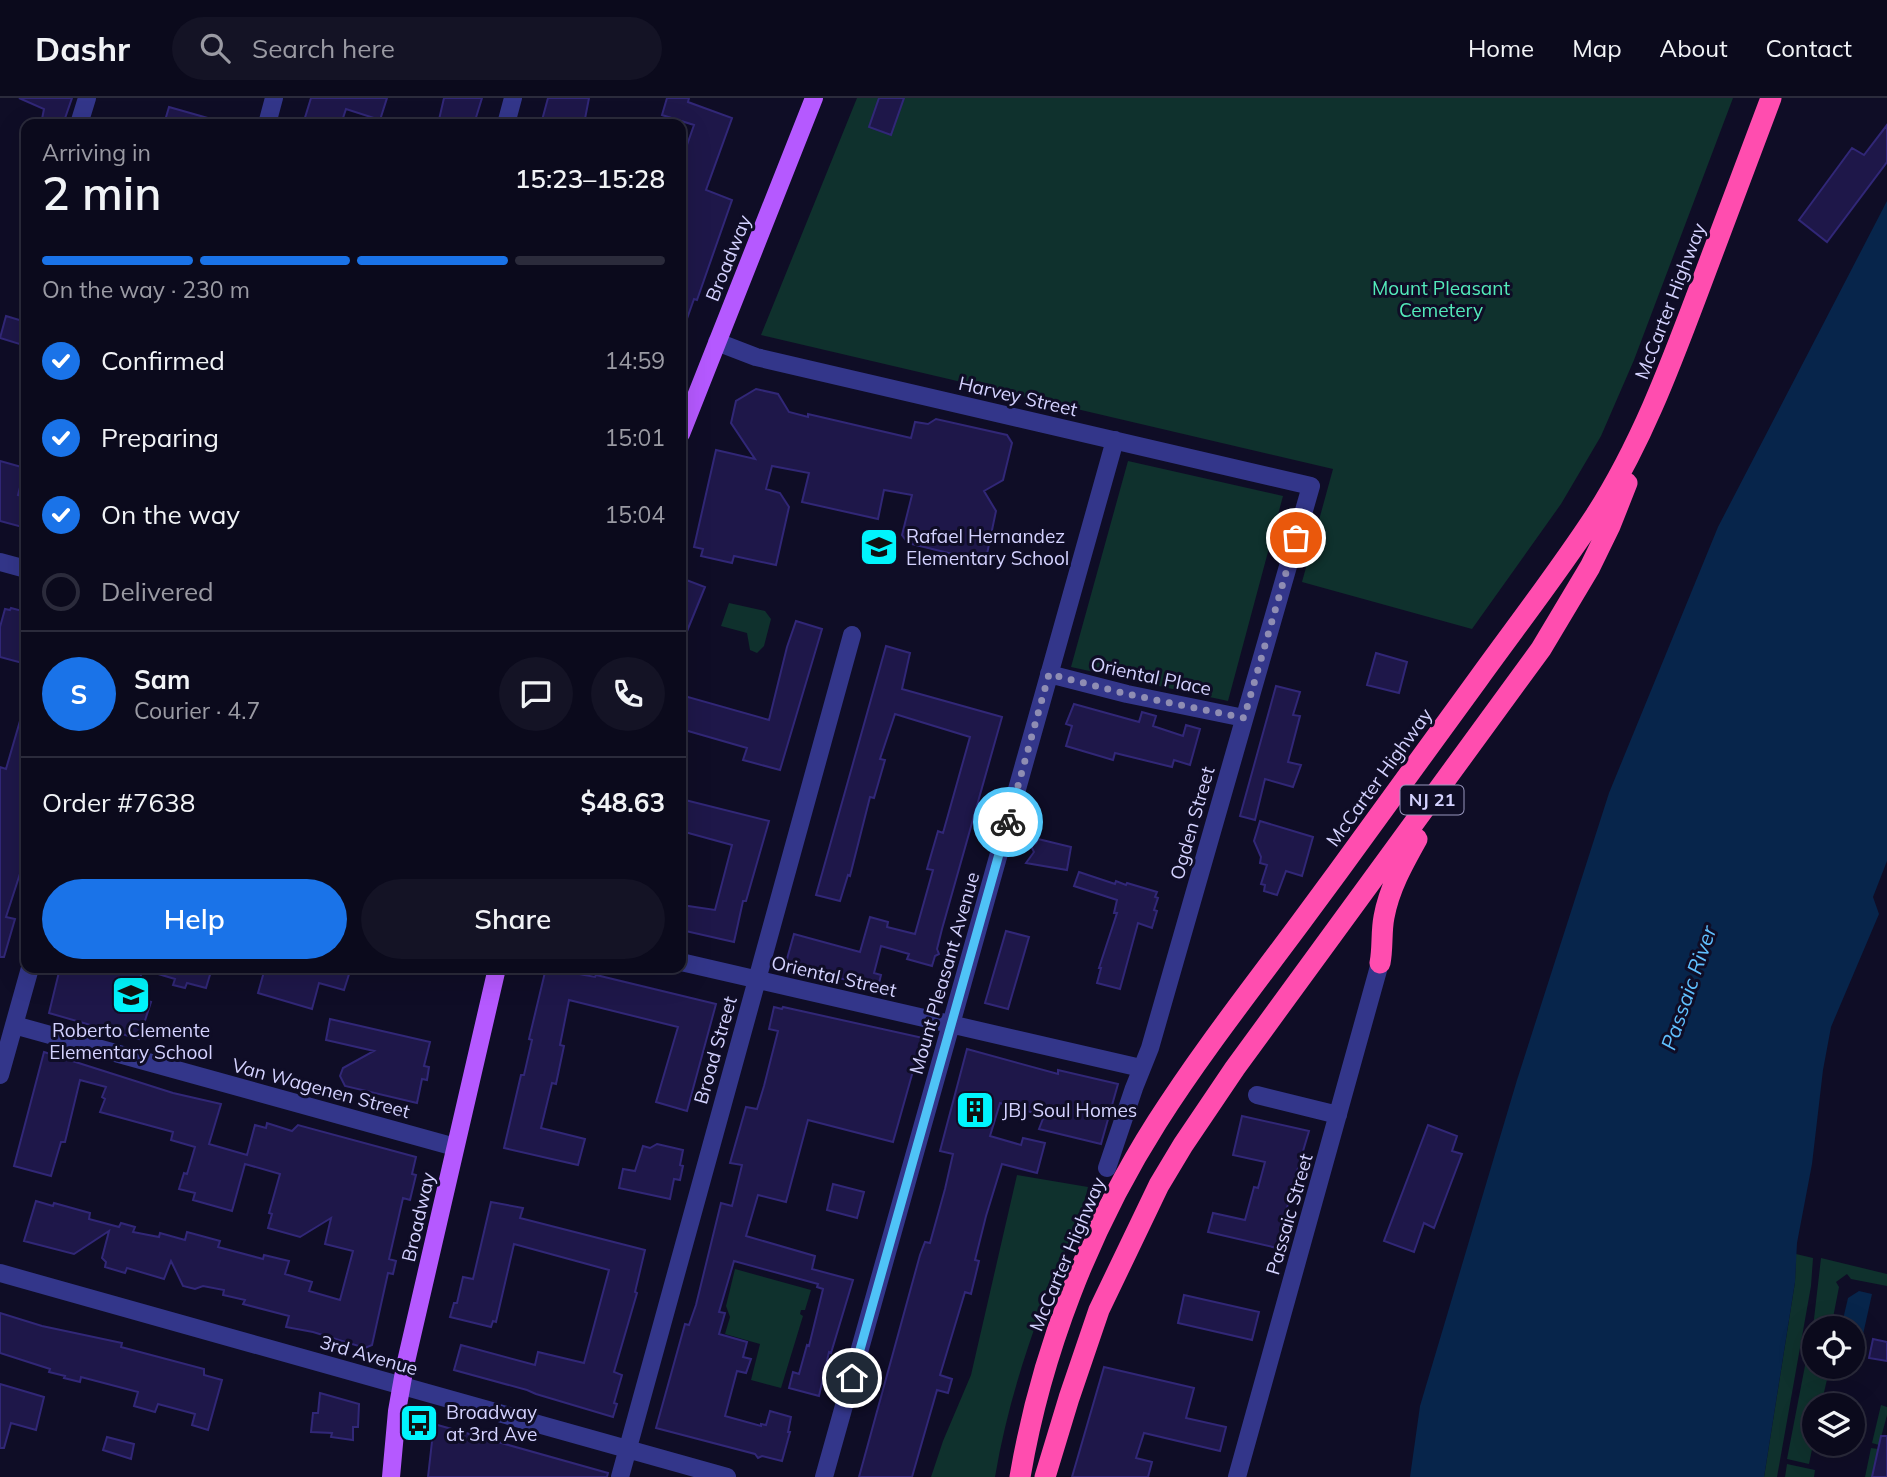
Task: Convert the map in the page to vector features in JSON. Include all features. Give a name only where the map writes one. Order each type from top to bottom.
[{"type":"highway","name":"McCarter Highway","points":[[1020,1477],[1039,1391],[1069,1298],[1107,1213],[1154,1127],[1208,1047],[1536,599],[1619,477],[1675,354],[1771,98]]},
{"type":"highway","name":"McCarter Highway","points":[[1045,1477],[1099,1310],[1160,1185],[1228,1078],[1458,764],[1566,610],[1610,526],[1771,98]]},
{"type":"highway","points":[[1380,963],[1384,917],[1394,883],[1458,764]]},
{"type":"main road","name":"Broadway","points":[[686,421],[814,98]]},
{"type":"main road","name":"Broadway","points":[[391,1477],[401,1385],[497,973]]},
{"type":"street","points":[[81,119],[87,98]]},
{"type":"street","points":[[268,119],[274,98]]},
{"type":"street","points":[[507,119],[513,98]]},
{"type":"street","name":"Harvey Street","points":[[717,342],[756,357],[1311,486]]},
{"type":"street","name":"Mount Pleasant Avenue","points":[[824,1477],[1115,440]]},
{"type":"street","name":"Ogden Street","points":[[1107,1168],[1150,1048],[1311,486]]},
{"type":"street","points":[[0,562],[21,568]]},
{"type":"street","name":"Broad Street","points":[[620,1477],[852,635]]},
{"type":"street","name":"Oriental Place","points":[[1049,674],[1127,694],[1244,718]]},
{"type":"street","name":"Oriental Street","points":[[686,963],[1142,1068]]},
{"type":"street","name":"Passaic Street","points":[[1237,1477],[1380,963]]},
{"type":"street","points":[[0,1075],[29,973]]},
{"type":"street","name":"Van Wagenen Street","points":[[14,1025],[455,1147]]},
{"type":"street","points":[[1257,1095],[1338,1115]]},
{"type":"street","name":"3rd Avenue","points":[[0,1273],[727,1477]]},
{"type":"green space","name":"Mount Pleasant Cemetery","points":[[857,98],[1733,98],[1634,360],[1601,436],[1561,504],[1472,629],[1302,582],[1333,469],[761,335]]},
{"type":"green space","points":[[1128,461],[1283,496],[1228,701],[1071,667]]},
{"type":"green space","points":[[729,603],[765,611],[771,619],[764,646],[757,653],[750,650],[747,633],[721,626]]},
{"type":"green space","points":[[1017,1175],[1088,1187],[1022,1366],[1009,1410],[995,1477],[931,1477],[971,1375]]},
{"type":"green space","points":[[1796,1254],[1813,1258],[1811,1286],[1806,1316],[1802,1316],[1802,1337],[1777,1477],[1764,1477],[1795,1282]]},
{"type":"green space","points":[[1821,1258],[1887,1274],[1887,1286],[1851,1279],[1847,1274],[1836,1282],[1839,1287],[1833,1316],[1814,1316]]},
{"type":"green space","points":[[735,1269],[811,1290],[805,1310],[801,1310],[800,1314],[803,1316],[781,1388],[751,1380],[760,1344],[725,1334],[730,1317],[726,1306]]},
{"type":"green space","points":[[1802,1379],[1827,1379],[1824,1393],[1802,1393],[1802,1456],[1811,1456],[1809,1464],[1787,1459]]},
{"type":"green space","points":[[1881,1405],[1887,1407],[1887,1415],[1879,1445],[1872,1443]]},
{"type":"green space","points":[[1871,1448],[1878,1449],[1872,1477],[1865,1477]]},
{"type":"green space","points":[[1787,1464],[1815,1470],[1814,1477],[1785,1477]]},
{"type":"water","name":"Passaic River","points":[[1887,201],[1887,861],[1873,897],[1879,914],[1831,1027],[1764,1477],[1410,1477],[1420,1406],[1517,1080],[1609,793],[1718,527]]},
{"type":"water","points":[[1859,1291],[1872,1294],[1865,1326],[1865,1316],[1844,1316],[1848,1298]]},
{"type":"building","points":[[19,98],[72,98],[65,119],[42,119],[44,109]]},
{"type":"building","points":[[311,98],[387,98],[380,119],[346,109],[343,119],[305,119]]},
{"type":"building","points":[[444,98],[482,98],[476,119],[439,119]]},
{"type":"building","points":[[548,98],[589,98],[585,119],[542,119]]},
{"type":"building","points":[[667,98],[689,98],[688,102],[732,118],[706,190],[732,200],[697,300],[694,299],[686,322],[686,148],[694,125],[686,122],[686,119],[662,115]]},
{"type":"building","points":[[879,98],[904,98],[891,135],[869,127]]},
{"type":"building","points":[[169,107],[211,119],[165,119]]},
{"type":"building","points":[[1887,125],[1887,162],[1827,242],[1799,220],[1852,148],[1864,155]]},
{"type":"building","points":[[6,316],[21,320],[21,344],[0,338]]},
{"type":"building","points":[[756,389],[778,394],[789,412],[911,438],[915,422],[928,424],[936,419],[1007,435],[1012,443],[1003,480],[984,491],[996,511],[987,554],[977,560],[908,543],[902,535],[912,495],[884,490],[878,519],[802,502],[809,473],[772,466],[766,489],[780,493],[789,507],[776,565],[734,556],[732,563],[701,556],[703,549],[694,547],[716,450],[755,459],[731,423],[736,401]]},
{"type":"building","points":[[0,461],[21,467],[18,495],[21,496],[21,527],[0,521]]},
{"type":"building","points":[[686,580],[705,587],[686,634]]},
{"type":"building","points":[[5,609],[21,611],[21,663],[0,657],[0,627]]},
{"type":"building","points":[[796,621],[822,629],[780,770],[743,760],[747,748],[686,730],[686,696],[769,720]]},
{"type":"building","points":[[886,646],[910,653],[902,689],[1002,717],[942,929],[937,949],[939,954],[935,956],[932,966],[907,959],[909,954],[881,946],[874,973],[881,975],[878,987],[785,966],[794,934],[860,952],[870,917],[888,922],[887,927],[915,934],[933,870],[927,869],[938,831],[943,833],[970,737],[895,714],[880,759],[885,760],[874,798],[870,797],[850,876],[848,875],[840,901],[816,895]]},
{"type":"building","points":[[1376,653],[1407,662],[1399,693],[1367,685]]},
{"type":"building","points":[[1276,686],[1300,692],[1293,715],[1300,716],[1288,762],[1301,765],[1293,787],[1265,779],[1255,820],[1240,816]]},
{"type":"building","points":[[1074,704],[1139,722],[1142,712],[1156,716],[1153,726],[1183,736],[1186,725],[1200,729],[1190,765],[1174,760],[1172,767],[1115,753],[1113,760],[1066,746],[1072,726],[1066,724]]},
{"type":"building","points":[[21,717],[21,870],[6,917],[15,919],[4,957],[0,957],[0,767],[6,769]]},
{"type":"building","points":[[686,800],[769,821],[746,901],[743,901],[734,942],[686,931],[686,906],[715,910],[732,845],[686,832]]},
{"type":"building","points":[[1260,821],[1313,837],[1302,876],[1286,871],[1277,895],[1264,891],[1265,885],[1261,884],[1267,865],[1260,863],[1261,857],[1254,841]]},
{"type":"building","points":[[1038,839],[1071,847],[1067,870],[1026,863],[1034,852],[1031,846]]},
{"type":"building","points":[[1079,872],[1115,884],[1116,881],[1126,885],[1127,883],[1157,892],[1154,910],[1157,911],[1152,928],[1138,923],[1120,989],[1097,983],[1099,968],[1117,913],[1114,913],[1117,900],[1074,886]]},
{"type":"building","points":[[1006,931],[1029,937],[1008,1009],[985,1003]]},
{"type":"building","points":[[59,973],[142,973],[135,997],[151,1002],[139,1039],[49,1013]]},
{"type":"building","points":[[155,973],[210,973],[206,988],[187,983],[185,988],[173,985],[175,979]]},
{"type":"building","points":[[264,973],[349,973],[344,990],[319,983],[312,1009],[258,993]]},
{"type":"building","points":[[545,973],[596,975],[716,1004],[687,1111],[656,1102],[678,1027],[569,1000],[556,1084],[552,1083],[541,1128],[585,1139],[578,1165],[504,1148],[521,1075],[524,1075],[532,1040],[529,1039]]},
{"type":"building","points":[[774,1007],[923,1038],[916,1072],[913,1071],[893,1142],[808,1120],[786,1202],[758,1195],[746,1236],[815,1256],[812,1269],[853,1280],[831,1353],[829,1352],[819,1396],[789,1388],[793,1372],[799,1374],[807,1345],[809,1346],[823,1289],[817,1287],[818,1284],[734,1261],[719,1312],[725,1313],[719,1334],[747,1342],[743,1357],[751,1359],[746,1373],[737,1371],[725,1416],[761,1426],[766,1425],[770,1411],[791,1417],[782,1461],[762,1456],[758,1458],[755,1454],[656,1428],[685,1324],[689,1325],[696,1305],[721,1203],[732,1206],[742,1165],[730,1163],[746,1107],[757,1109],[764,1086],[778,1031],[769,1029]]},
{"type":"building","points":[[330,1019],[430,1042],[424,1066],[429,1067],[427,1080],[422,1079],[417,1103],[345,1086],[340,1076],[343,1068],[374,1051],[326,1040]]},
{"type":"building","points":[[967,1049],[1058,1074],[1058,1070],[1118,1084],[1101,1144],[1039,1129],[1044,1116],[1000,1103],[990,1136],[1021,1145],[1023,1138],[1045,1143],[1037,1173],[1002,1164],[975,1260],[979,1261],[971,1294],[965,1292],[940,1375],[952,1379],[948,1393],[937,1390],[912,1477],[859,1477],[920,1255],[925,1242],[930,1243],[945,1189],[953,1154],[940,1151]]},
{"type":"building","points":[[44,1052],[173,1093],[221,1104],[209,1144],[247,1155],[255,1125],[266,1128],[267,1123],[292,1131],[298,1125],[416,1157],[412,1174],[416,1175],[410,1200],[403,1198],[389,1259],[396,1261],[393,1274],[388,1273],[372,1345],[365,1348],[313,1332],[286,1327],[289,1316],[243,1304],[245,1300],[223,1295],[224,1290],[183,1286],[171,1261],[164,1279],[127,1268],[125,1273],[105,1267],[106,1262],[102,1258],[109,1231],[74,1254],[24,1241],[36,1201],[53,1206],[54,1203],[90,1213],[89,1219],[119,1227],[121,1223],[135,1227],[133,1232],[159,1237],[160,1233],[185,1240],[187,1232],[220,1241],[218,1247],[263,1259],[264,1255],[289,1261],[285,1274],[312,1282],[309,1291],[340,1300],[353,1251],[325,1244],[331,1218],[300,1237],[268,1228],[272,1214],[269,1213],[280,1174],[245,1164],[232,1211],[193,1200],[195,1193],[179,1189],[184,1173],[187,1174],[195,1147],[171,1140],[173,1132],[100,1112],[106,1087],[80,1080],[65,1142],[61,1142],[51,1176],[14,1166]]},
{"type":"building","points":[[1242,1116],[1309,1131],[1277,1248],[1208,1232],[1213,1213],[1245,1220],[1254,1187],[1258,1188],[1265,1162],[1233,1155]]},
{"type":"building","points":[[1428,1125],[1457,1136],[1452,1151],[1462,1154],[1434,1228],[1424,1223],[1414,1252],[1384,1241]]},
{"type":"building","points":[[657,1144],[683,1150],[680,1180],[674,1179],[670,1199],[619,1188],[623,1169],[635,1171],[643,1146],[650,1148]]},
{"type":"building","points":[[833,1184],[864,1192],[857,1218],[827,1210]]},
{"type":"building","points":[[491,1202],[523,1208],[520,1218],[645,1250],[635,1292],[637,1293],[614,1372],[622,1375],[613,1417],[454,1370],[461,1345],[535,1365],[538,1352],[584,1363],[609,1270],[514,1244],[496,1322],[493,1321],[491,1327],[450,1317],[454,1303],[457,1303],[463,1277],[473,1279]]},
{"type":"building","points":[[1184,1295],[1259,1312],[1252,1340],[1178,1323]]},
{"type":"building","points":[[0,1313],[42,1326],[122,1343],[121,1347],[204,1369],[204,1375],[222,1380],[208,1430],[192,1425],[195,1414],[158,1404],[155,1412],[134,1406],[138,1392],[81,1377],[80,1382],[64,1378],[65,1376],[49,1372],[50,1369],[0,1353]]},
{"type":"building","points":[[1873,1339],[1887,1342],[1887,1361],[1869,1358]]},
{"type":"building","points":[[1104,1367],[1194,1388],[1186,1418],[1226,1427],[1220,1451],[1144,1433],[1136,1458],[1152,1462],[1148,1477],[1072,1477]]},
{"type":"building","points":[[0,1384],[44,1397],[36,1430],[11,1423],[4,1448],[0,1448]]},
{"type":"building","points":[[320,1393],[359,1404],[358,1427],[353,1427],[353,1440],[331,1437],[332,1433],[311,1432],[313,1413],[318,1413]]},
{"type":"building","points":[[434,1424],[608,1473],[607,1477],[428,1477]]},
{"type":"building","points":[[1881,1436],[1887,1436],[1887,1477],[1872,1477]]},
{"type":"building","points":[[107,1437],[134,1444],[131,1459],[103,1450]]},
{"type":"way so far","points":[[1008,822],[1049,674],[1127,694],[1244,718],[1296,538]]},
{"type":"place","name":"Rafael Hernandez Elementary School","points":[[879,547]]},
{"type":"place","name":"Roberto Clemente Elementary School","points":[[131,995]]},
{"type":"place","name":"JBJ Soul Homes","points":[[975,1110]]},
{"type":"place","name":"Broadway at 3rd Ave","points":[[419,1423]]},
{"type":"route","points":[[852,1378],[1008,822]]}]
